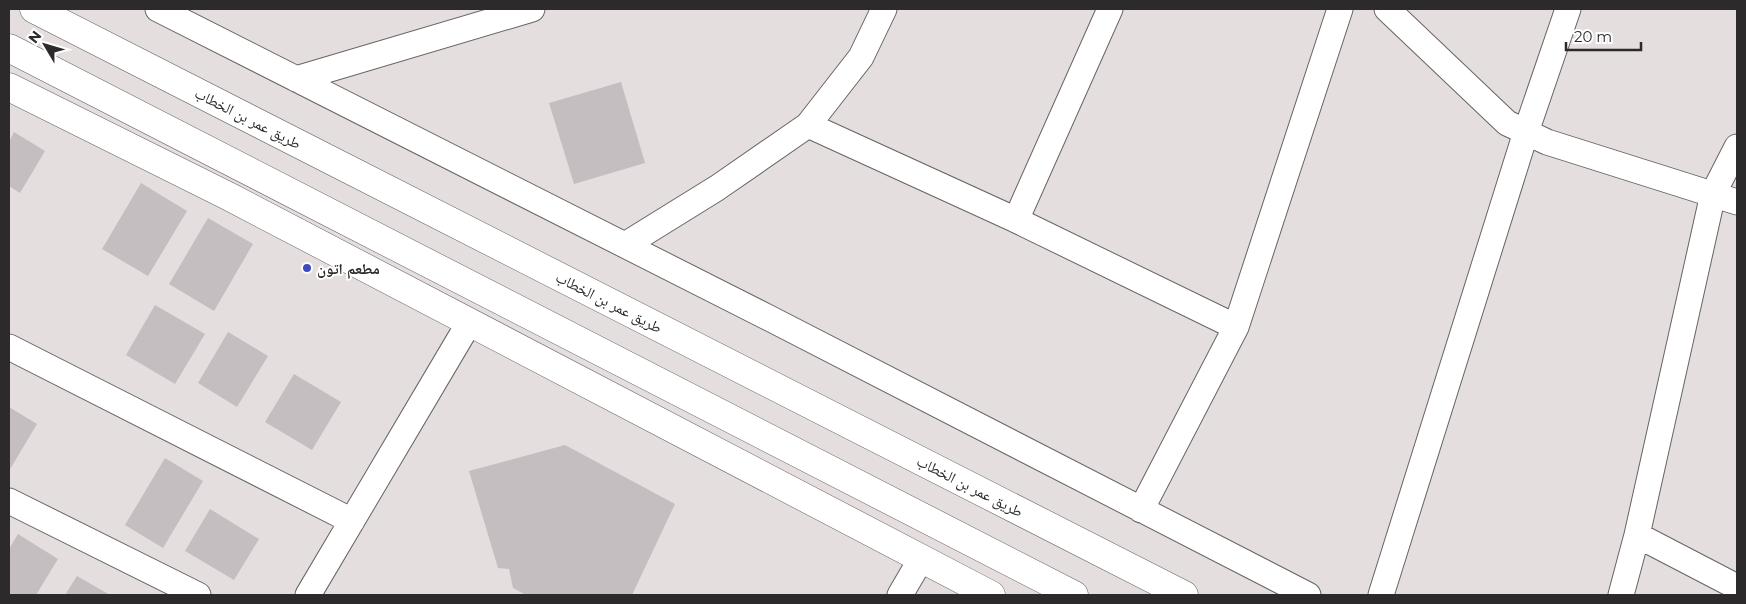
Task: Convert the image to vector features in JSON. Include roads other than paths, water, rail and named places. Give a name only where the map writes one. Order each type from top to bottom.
[{"type":"main road","name":"طريق عمر بن الخطاب","points":[[34,9],[1184,595]]},
{"type":"main road","points":[[9,48],[1074,595]]},
{"type":"main road","points":[[9,87],[228,196],[990,595]]},
{"type":"main road","points":[[600,391],[658,382]]},
{"type":"street","points":[[158,9],[625,245],[1308,595]]},
{"type":"street","points":[[296,79],[532,9]]},
{"type":"street","points":[[625,245],[716,188],[808,125],[861,57],[884,9]]},
{"type":"street","points":[[1016,220],[1110,9]]},
{"type":"street","points":[[1141,510],[1236,327],[1340,9]]},
{"type":"street","points":[[1387,9],[1507,123],[1547,142],[1737,202]]},
{"type":"street","points":[[1381,595],[1526,132],[1568,9]]},
{"type":"street","points":[[808,125],[1016,220],[1236,327]]},
{"type":"street","points":[[1621,595],[1637,535],[1713,194],[1737,147]]},
{"type":"street","points":[[308,595],[469,323]]},
{"type":"street","points":[[9,347],[352,521]]},
{"type":"street","points":[[9,501],[198,595]]},
{"type":"street","points":[[1637,535],[1737,587]]},
{"type":"street","points":[[900,595],[921,559]]},
{"type":"place","name":"مطعم اتون","points":[[307,268]]}]
